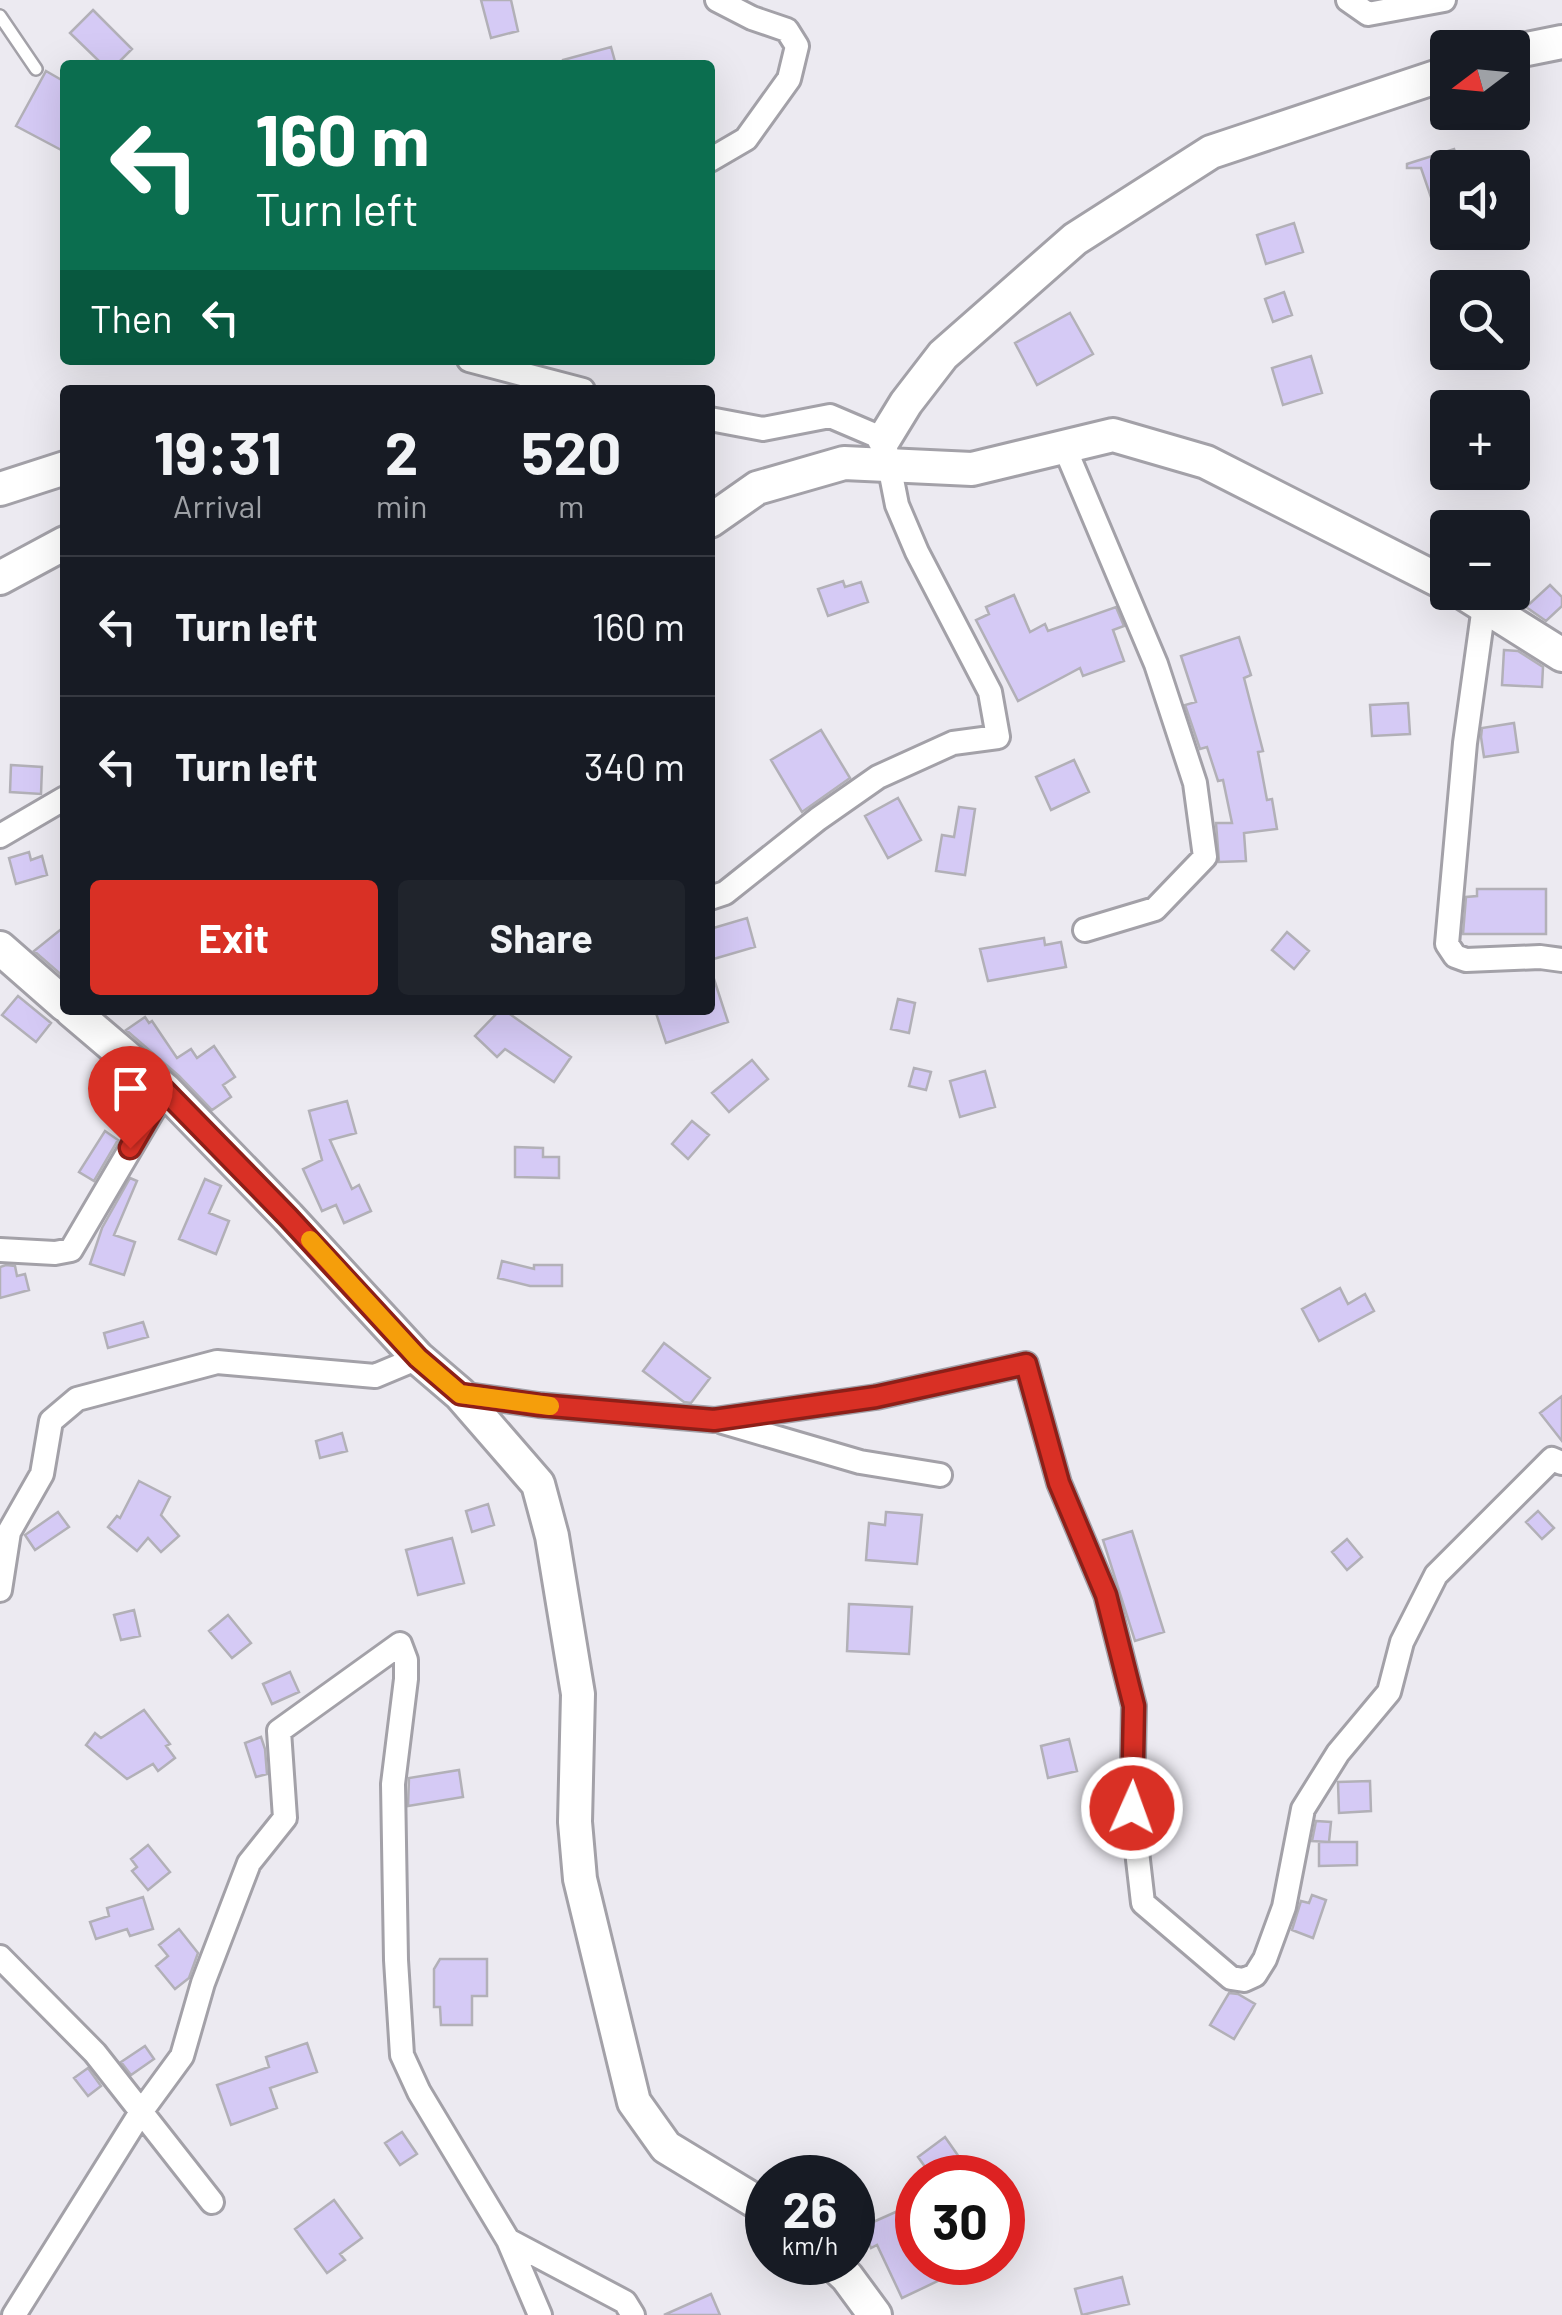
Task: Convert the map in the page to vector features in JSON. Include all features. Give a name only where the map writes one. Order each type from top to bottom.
[{"type":"street","points":[[715,157],[746,139],[789,79],[797,46],[787,30],[717,0]]},
{"type":"street","points":[[1348,0],[1368,14],[1444,0]]},
{"type":"street","points":[[1530,48],[1562,42]]},
{"type":"street","points":[[715,896],[878,777],[953,743],[998,737],[990,692],[897,506],[888,452],[906,403],[943,356],[1075,239],[1211,152],[1430,80]]},
{"type":"street","points":[[488,365],[565,385]]},
{"type":"street","points":[[715,420],[763,429],[830,416],[888,452],[972,469],[1113,435],[1206,462],[1430,576]]},
{"type":"street","points":[[1064,446],[1156,664],[1195,782],[1205,857],[1155,909],[1085,930]]},
{"type":"street","points":[[715,517],[757,488],[888,452]]},
{"type":"street","points":[[0,489],[60,470]]},
{"type":"street","points":[[0,578],[60,546]]},
{"type":"street","points":[[1472,610],[1447,944],[1455,956],[1466,960],[1562,960]]},
{"type":"street","points":[[1491,610],[1562,654]]},
{"type":"street","points":[[0,836],[60,801]]},
{"type":"street","points":[[0,948],[60,1001]]},
{"type":"street","points":[[77,1015],[164,1090],[418,1358],[460,1394],[538,1484],[552,1536],[578,1694],[575,1822],[580,1879],[634,2102],[666,2147],[745,2195]]},
{"type":"street","points":[[0,1250],[71,1250],[164,1090]]},
{"type":"street","points":[[0,1590],[8,1532],[42,1474],[50,1421],[77,1399],[217,1362],[374,1376],[418,1358]]},
{"type":"street","points":[[714,1420],[876,1397],[1026,1364],[1059,1483],[1106,1595],[1134,1706],[1132,1808],[1143,1903],[1230,1978],[1244,1980],[1255,1976],[1266,1959],[1284,1907],[1302,1809],[1338,1752],[1389,1692],[1402,1642],[1436,1575],[1552,1459],[1562,1463]]},
{"type":"street","points":[[460,1394],[714,1420],[860,1462],[940,1475]]},
{"type":"street","points":[[27,2309],[142,2112],[182,2056],[202,1983],[249,1862],[285,1818],[279,1731],[400,1644],[406,1660],[406,1679],[393,1784],[402,2055],[419,2092],[508,2240],[540,2315]]},
{"type":"street","points":[[0,1956],[95,2053],[212,2202]]},
{"type":"street","points":[[508,2240],[625,2302],[633,2315]]},
{"type":"street","points":[[853,2285],[876,2315]]},
{"type":"lane","points":[[0,16],[36,70]]},
{"type":"building","points":[[481,0],[511,0],[518,31],[491,38]]},
{"type":"building","points":[[93,10],[132,49],[121,60],[98,60],[70,33]]},
{"type":"building","points":[[611,47],[615,60],[563,60]]},
{"type":"building","points":[[46,71],[60,79],[60,149],[16,126]]},
{"type":"building","points":[[1430,157],[1430,194],[1421,168],[1407,168],[1407,164]]},
{"type":"building","points":[[1294,223],[1303,252],[1266,264],[1257,235]]},
{"type":"building","points":[[1284,292],[1292,315],[1273,322],[1265,299]]},
{"type":"building","points":[[1070,313],[1093,354],[1037,385],[1015,343]]},
{"type":"building","points":[[1311,356],[1322,393],[1283,405],[1272,368]]},
{"type":"building","points":[[843,581],[845,587],[861,582],[868,602],[828,616],[818,589]]},
{"type":"building","points":[[1550,585],[1562,597],[1562,606],[1546,621],[1530,610],[1530,603]]},
{"type":"building","points":[[1014,595],[1030,632],[1045,624],[1048,631],[1116,607],[1124,626],[1113,630],[1124,661],[1083,676],[1080,668],[1018,701],[976,620],[989,614],[986,607]]},
{"type":"building","points":[[1239,637],[1251,675],[1244,678],[1263,751],[1258,752],[1267,800],[1272,799],[1277,829],[1244,833],[1246,861],[1219,862],[1216,823],[1232,823],[1223,780],[1218,781],[1207,747],[1200,749],[1185,705],[1196,702],[1181,656]]},
{"type":"building","points":[[1504,650],[1518,651],[1543,667],[1542,687],[1502,685]]},
{"type":"building","points":[[1408,703],[1410,734],[1372,736],[1370,705]]},
{"type":"building","points":[[1514,723],[1518,752],[1484,757],[1482,728]]},
{"type":"building","points":[[821,730],[850,778],[802,812],[771,760]]},
{"type":"building","points":[[1074,760],[1089,792],[1051,810],[1036,777]]},
{"type":"building","points":[[11,765],[42,767],[41,794],[10,792]]},
{"type":"building","points":[[898,798],[921,840],[888,858],[865,816]]},
{"type":"building","points":[[959,807],[975,809],[965,875],[936,871],[942,835],[954,837]]},
{"type":"building","points":[[29,852],[31,860],[42,856],[47,875],[16,884],[9,858]]},
{"type":"building","points":[[1477,889],[1546,889],[1546,934],[1463,934],[1466,897],[1477,896]]},
{"type":"building","points":[[747,918],[755,947],[715,959],[715,928]]},
{"type":"building","points":[[60,930],[60,974],[34,951]]},
{"type":"building","points":[[1287,932],[1309,951],[1294,969],[1272,950]]},
{"type":"building","points":[[1044,938],[1045,945],[1061,942],[1066,967],[988,981],[980,949]]},
{"type":"building","points":[[715,982],[728,1022],[666,1043],[657,1015],[715,1015]]},
{"type":"building","points":[[18,996],[51,1023],[36,1042],[2,1015]]},
{"type":"building","points":[[898,999],[915,1003],[909,1033],[891,1029]]},
{"type":"building","points":[[495,1015],[511,1015],[571,1057],[554,1082],[505,1049],[497,1057],[475,1036]]},
{"type":"building","points":[[145,1017],[149,1023],[152,1021],[177,1058],[191,1049],[197,1058],[214,1046],[235,1077],[223,1085],[231,1097],[212,1110],[126,1030]]},
{"type":"building","points":[[752,1060],[768,1079],[729,1112],[712,1093]]},
{"type":"building","points":[[914,1068],[931,1072],[926,1090],[909,1086]]},
{"type":"building","points":[[985,1071],[995,1107],[960,1117],[950,1081]]},
{"type":"building","points":[[347,1101],[356,1133],[330,1140],[352,1189],[359,1185],[371,1211],[344,1223],[336,1205],[322,1211],[303,1169],[322,1160],[309,1111]]},
{"type":"building","points":[[692,1121],[709,1135],[688,1159],[672,1144]]},
{"type":"building","points":[[105,1131],[118,1140],[94,1181],[79,1172]]},
{"type":"building","points":[[515,1147],[543,1148],[543,1157],[559,1157],[559,1178],[515,1177]]},
{"type":"building","points":[[130,1178],[137,1181],[114,1235],[135,1242],[124,1275],[90,1264],[102,1228]]},
{"type":"building","points":[[205,1179],[221,1186],[209,1213],[229,1221],[216,1254],[179,1239]]},
{"type":"building","points":[[502,1261],[534,1269],[534,1265],[562,1265],[562,1286],[530,1286],[498,1278]]},
{"type":"building","points":[[15,1266],[17,1276],[25,1274],[29,1290],[0,1298],[0,1267]]},
{"type":"building","points":[[1340,1288],[1348,1304],[1365,1294],[1374,1311],[1319,1341],[1302,1309]]},
{"type":"building","points":[[143,1322],[148,1337],[108,1348],[104,1333]]},
{"type":"building","points":[[664,1343],[710,1378],[691,1403],[684,1402],[643,1371]]},
{"type":"building","points":[[1562,1396],[1562,1441],[1540,1413]]},
{"type":"building","points":[[342,1433],[347,1451],[320,1458],[316,1441]]},
{"type":"building","points":[[139,1481],[170,1497],[161,1515],[179,1536],[161,1552],[148,1538],[137,1551],[108,1527],[117,1516],[120,1518]]},
{"type":"building","points":[[488,1504],[494,1525],[472,1532],[466,1511]]},
{"type":"building","points":[[1538,1511],[1554,1528],[1542,1539],[1526,1522]]},
{"type":"building","points":[[58,1512],[69,1527],[35,1550],[25,1535]]},
{"type":"building","points":[[886,1512],[922,1515],[917,1564],[866,1560],[869,1523],[885,1525]]},
{"type":"building","points":[[1132,1531],[1164,1632],[1135,1641],[1103,1540]]},
{"type":"building","points":[[452,1538],[464,1583],[418,1595],[406,1550]]},
{"type":"building","points":[[1347,1539],[1362,1557],[1347,1570],[1332,1552]]},
{"type":"building","points":[[849,1604],[912,1607],[909,1654],[847,1651]]},
{"type":"building","points":[[134,1610],[140,1636],[121,1640],[114,1615]]},
{"type":"building","points":[[228,1615],[251,1643],[232,1658],[209,1631]]},
{"type":"building","points":[[290,1672],[299,1692],[272,1704],[263,1684]]},
{"type":"building","points":[[144,1710],[170,1744],[166,1746],[175,1758],[158,1771],[153,1764],[127,1779],[86,1745],[95,1733],[101,1738]]},
{"type":"building","points":[[261,1737],[267,1774],[256,1777],[245,1743]]},
{"type":"building","points":[[1069,1739],[1077,1771],[1048,1778],[1041,1746]]},
{"type":"building","points":[[459,1770],[463,1797],[408,1806],[409,1778]]},
{"type":"building","points":[[1370,1781],[1371,1811],[1339,1813],[1338,1782]]},
{"type":"building","points":[[1316,1821],[1331,1822],[1329,1842],[1312,1841]]},
{"type":"building","points":[[1319,1842],[1357,1842],[1357,1865],[1319,1866]]},
{"type":"building","points":[[148,1845],[170,1872],[148,1890],[132,1871],[137,1867],[131,1859]]},
{"type":"building","points":[[1312,1895],[1326,1900],[1313,1938],[1292,1930],[1301,1901],[1309,1903]]},
{"type":"building","points":[[143,1897],[153,1929],[130,1936],[127,1929],[96,1939],[90,1922],[109,1916],[107,1908]]},
{"type":"building","points":[[179,1929],[198,1953],[189,1978],[175,1989],[156,1966],[168,1956],[159,1945]]},
{"type":"building","points":[[440,1959],[487,1959],[487,1996],[472,1996],[472,2025],[441,2025],[440,2007],[434,2007],[434,1969]]},
{"type":"building","points":[[1229,1993],[1255,2004],[1234,2039],[1210,2025]]},
{"type":"building","points":[[307,2043],[317,2072],[270,2088],[277,2108],[231,2125],[217,2085],[269,2067],[266,2057]]},
{"type":"building","points":[[145,2046],[154,2059],[131,2075],[121,2062]]},
{"type":"building","points":[[88,2068],[101,2086],[88,2096],[74,2078]]},
{"type":"building","points":[[402,2132],[417,2154],[400,2165],[385,2143]]},
{"type":"building","points":[[945,2137],[958,2155],[921,2155]]},
{"type":"building","points":[[334,2200],[362,2238],[340,2254],[345,2260],[327,2273],[295,2229]]},
{"type":"building","points":[[895,2212],[895,2283],[875,2246],[875,2221]]},
{"type":"building","points":[[1122,2277],[1129,2304],[1082,2315],[1075,2289]]},
{"type":"building","points":[[896,2285],[929,2285],[902,2298]]},
{"type":"building","points":[[711,2294],[720,2315],[664,2315]]},
{"type":"slow traffic","points":[[310,1240],[418,1358],[460,1394],[550,1406]]},
{"type":"route","points":[[130,1148],[164,1090],[418,1358],[460,1394],[714,1420],[876,1397],[1026,1364],[1059,1483],[1106,1595],[1134,1706],[1132,1808]]}]
